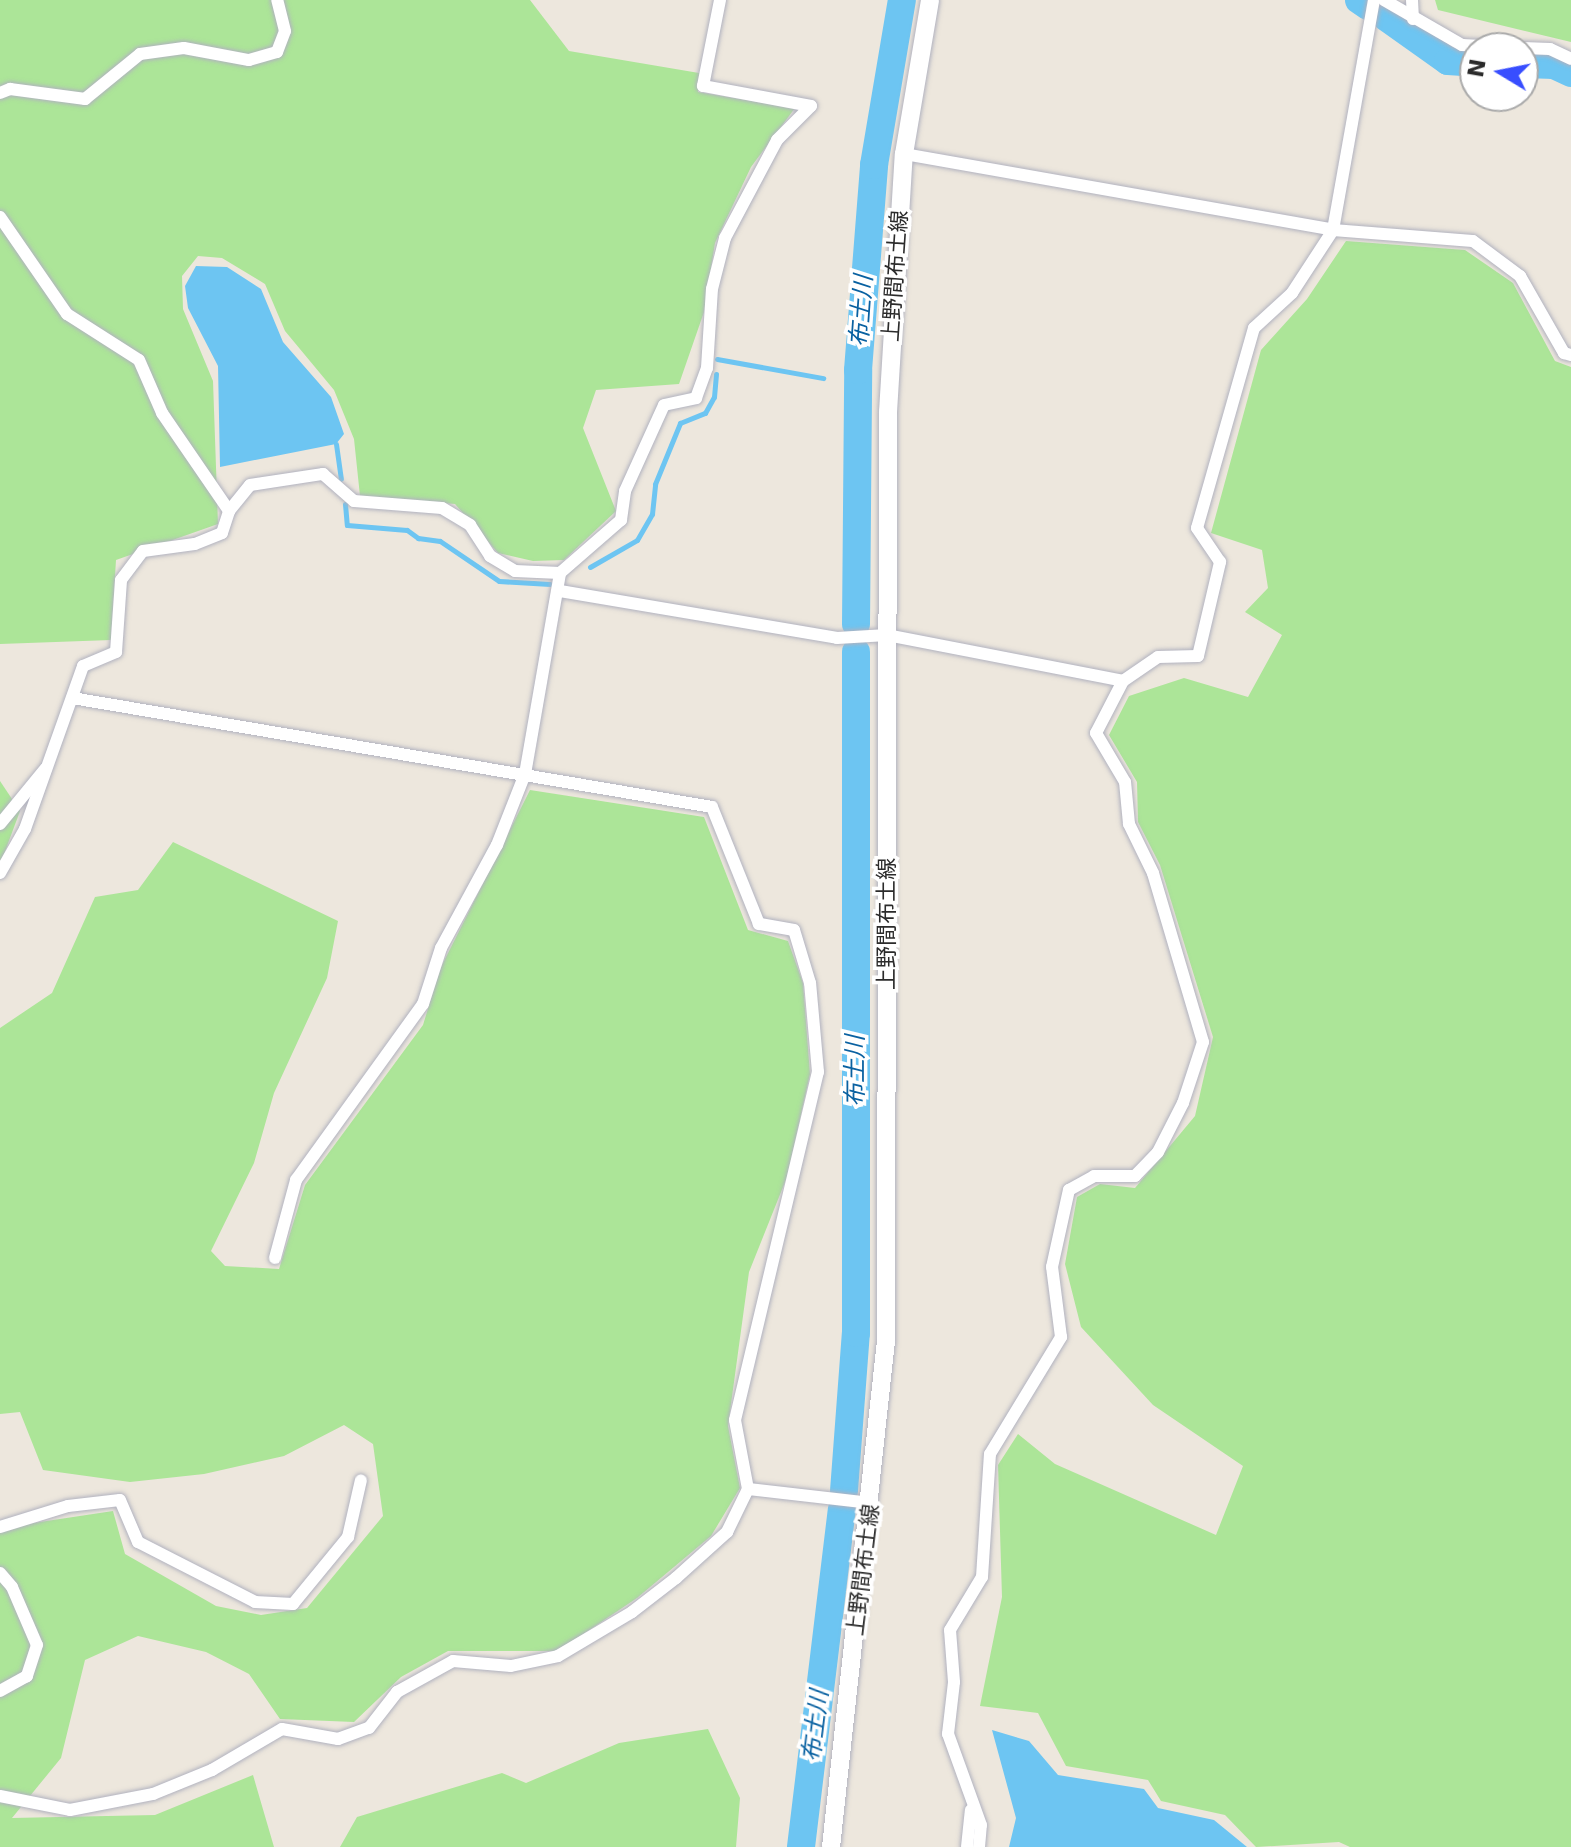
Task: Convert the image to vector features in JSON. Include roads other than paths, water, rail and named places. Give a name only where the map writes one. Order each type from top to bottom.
[{"type":"main road","name":"上野間布土線","points":[[831,1847],[871,1503],[886,1341],[888,412],[904,154],[930,0]]},
{"type":"street","points":[[0,93],[10,89],[85,99],[140,54],[184,48],[249,60],[277,52],[285,31],[277,0]]},
{"type":"street","points":[[0,873],[25,829],[83,666],[116,652],[121,580],[143,551],[195,544],[222,533],[229,511],[250,485],[323,474],[354,501],[442,508],[470,525],[490,556],[515,571],[560,573],[621,520],[625,491],[664,405],[696,398],[711,347],[712,289],[725,238],[777,140],[811,106],[703,86],[720,0]]},
{"type":"street","points":[[979,1847],[981,1825],[948,1734],[954,1682],[950,1630],[982,1577],[990,1454],[1061,1337],[1052,1267],[1069,1190],[1094,1176],[1135,1176],[1158,1152],[1183,1103],[1203,1042],[1153,873],[1129,824],[1125,782],[1096,733],[1123,681],[1158,657],[1198,656],[1220,562],[1197,528],[1254,328],[1292,293],[1333,230],[1374,0]]},
{"type":"street","points":[[1384,0],[1459,43]]},
{"type":"street","points":[[1412,0],[1413,19]]},
{"type":"street","points":[[1539,49],[1550,49],[1571,59]]},
{"type":"street","points":[[904,154],[1333,230],[1473,241],[1520,276],[1564,353],[1571,355]]},
{"type":"street","points":[[2,225],[67,314],[139,360],[162,413],[229,511]]},
{"type":"street","points":[[275,1258],[296,1180],[423,1004],[441,948],[497,845],[525,774],[560,591],[560,573]]},
{"type":"street","points":[[560,591],[837,638],[887,635],[1123,681]]},
{"type":"street","points":[[0,1796],[70,1810],[153,1794],[212,1770],[282,1729],[338,1739],[369,1728],[397,1692],[453,1661],[511,1666],[558,1656],[632,1612],[676,1578],[727,1532],[748,1489],[735,1420],[818,1072],[810,983],[794,930],[759,924],[712,807],[72,698]]},
{"type":"street","points":[[0,824],[20,794],[49,766]]},
{"type":"street","points":[[0,1527],[68,1506],[120,1500],[138,1542],[255,1602],[293,1604],[348,1537],[361,1480]]},
{"type":"street","points":[[748,1489],[871,1503]]},
{"type":"street","points":[[0,1573],[12,1587],[37,1645],[27,1676],[0,1691]]},
{"type":"street","points":[[967,1847],[972,1828],[970,1799]]},
{"type":"water","points":[[196,266],[227,267],[261,289],[283,342],[331,397],[344,434],[336,444],[220,467],[218,366],[188,308],[185,286]]},
{"type":"water","points":[[992,1730],[1029,1741],[1058,1775],[1144,1789],[1158,1808],[1214,1820],[1247,1847],[1009,1847],[1016,1818]]},
{"type":"waterway","name":"布土川","points":[[856,624],[858,370],[874,165],[902,0]]},
{"type":"waterway","points":[[1359,0],[1368,6]]},
{"type":"waterway","points":[[1386,17],[1448,61],[1459,62]]},
{"type":"waterway","points":[[1539,65],[1554,65],[1571,73]]},
{"type":"waterway","points":[[717,359],[823,378]]},
{"type":"waterway","points":[[590,567],[637,540],[652,514],[655,484],[680,423],[705,413],[714,397],[716,374]]},
{"type":"waterway","points":[[336,444],[341,479]]},
{"type":"waterway","points":[[345,504],[347,525],[407,530],[418,538],[440,541],[499,581],[550,584]]},
{"type":"waterway","name":"布土川","points":[[844,1491],[856,1333],[856,652]]},
{"type":"waterway","name":"布土川","points":[[801,1847],[842,1509]]}]
